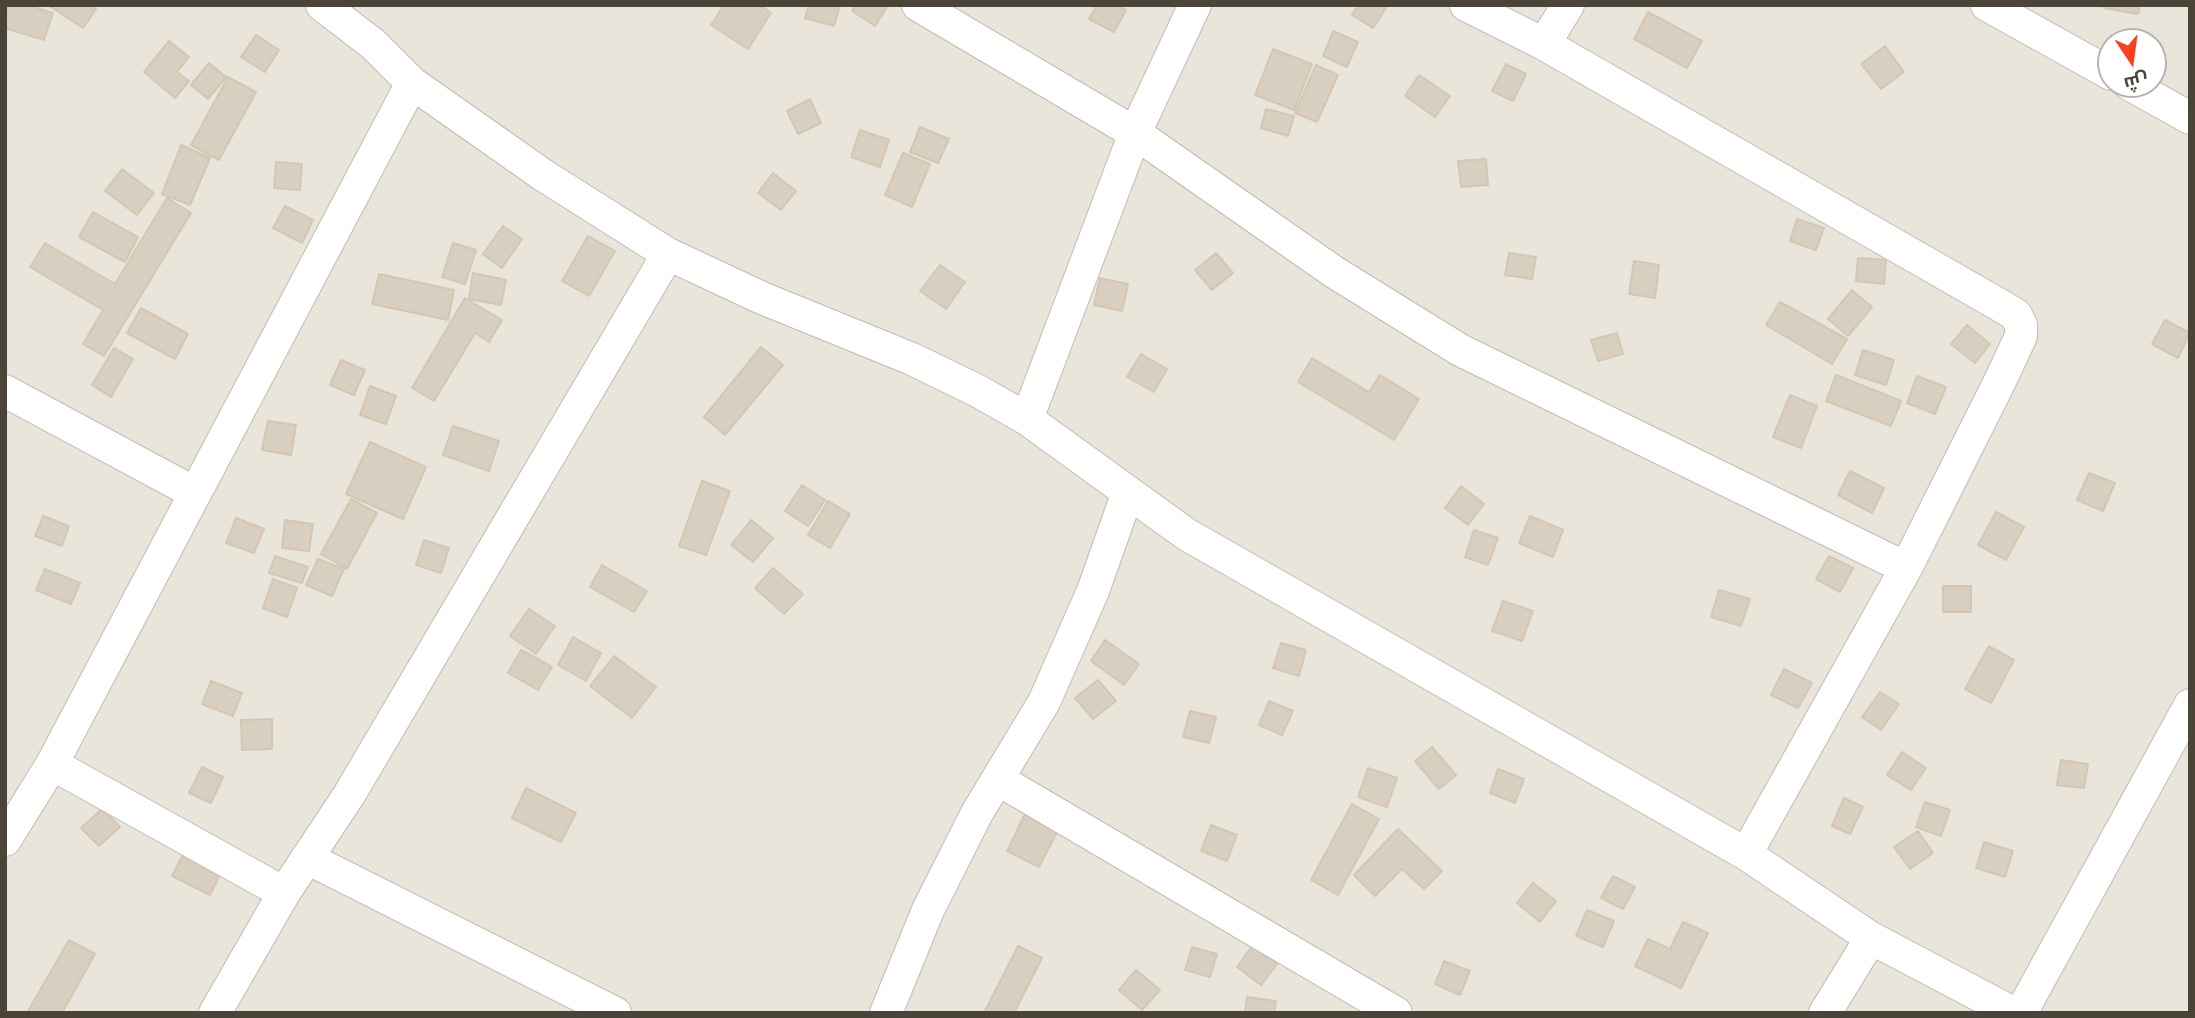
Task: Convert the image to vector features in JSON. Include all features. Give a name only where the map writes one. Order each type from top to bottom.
[{"type":"street","points":[[322,5],[373,44],[412,83],[543,175],[668,254],[762,298],[912,359],[1027,419],[1186,534],[1746,854],[1871,938],[2013,1013]]},
{"type":"street","points":[[918,5],[1135,133],[1334,272],[1460,349],[1906,568]]},
{"type":"street","points":[[1027,419],[1135,133],[1195,5]]},
{"type":"street","points":[[1466,5],[1544,44],[2016,315],[2021,325],[2021,336],[1906,568],[1746,854]]},
{"type":"street","points":[[1544,44],[1567,5]]},
{"type":"street","points":[[1987,5],[2097,66]]},
{"type":"street","points":[[5,840],[52,764],[193,492],[412,83]]},
{"type":"street","points":[[2154,98],[2190,118]]},
{"type":"street","points":[[215,1013],[284,893],[349,795],[668,254]]},
{"type":"street","points":[[5,391],[193,492]]},
{"type":"street","points":[[886,1013],[928,910],[977,813],[1044,702],[1093,591],[1128,492]]},
{"type":"street","points":[[2021,1013],[2190,705]]},
{"type":"street","points":[[52,764],[284,893]]},
{"type":"street","points":[[999,780],[1396,1013]]},
{"type":"street","points":[[307,858],[615,1013]]},
{"type":"street","points":[[1825,1013],[1871,938]]},
{"type":"shaded area","points":[[5,5],[2190,5],[2190,1013],[5,1013]]},
{"type":"building","points":[[7,5],[27,5],[53,13],[44,40],[5,28]]},
{"type":"building","points":[[48,5],[90,5],[96,9],[83,28]]},
{"type":"building","points":[[724,5],[760,5],[771,13],[748,49],[711,25]]},
{"type":"building","points":[[809,5],[840,5],[834,26],[805,18]]},
{"type":"building","points":[[856,5],[888,5],[875,26],[852,11]]},
{"type":"building","points":[[1097,5],[1116,5],[1126,10],[1114,32],[1089,19]]},
{"type":"building","points":[[1358,5],[1388,5],[1373,28],[1352,15]]},
{"type":"building","points":[[2104,5],[2140,5],[2138,14],[2104,8]]},
{"type":"building","points":[[1648,12],[1702,41],[1687,68],[1634,39]]},
{"type":"building","points":[[1333,31],[1358,42],[1347,67],[1323,56]]},
{"type":"building","points":[[256,35],[279,50],[265,72],[241,57]]},
{"type":"building","points":[[169,41],[189,57],[177,72],[189,81],[175,98],[144,72]]},
{"type":"building","points":[[1885,46],[1904,72],[1881,89],[1861,64]]},
{"type":"building","points":[[1273,49],[1312,64],[1294,110],[1255,95]]},
{"type":"building","points":[[209,63],[226,77],[208,99],[191,85]]},
{"type":"building","points":[[1506,64],[1526,74],[1513,101],[1492,91]]},
{"type":"building","points":[[1316,65],[1338,75],[1317,122],[1295,113]]},
{"type":"building","points":[[1419,75],[1450,96],[1435,117],[1405,96]]},
{"type":"building","points":[[228,77],[256,92],[219,160],[191,145]]},
{"type":"building","points":[[810,99],[821,123],[798,134],[787,111]]},
{"type":"building","points":[[1266,109],[1294,116],[1288,136],[1261,128]]},
{"type":"building","points":[[920,127],[949,139],[938,163],[910,152]]},
{"type":"building","points":[[860,130],[889,140],[880,167],[851,157]]},
{"type":"building","points":[[181,145],[210,158],[190,205],[162,194]]},
{"type":"building","points":[[903,153],[930,164],[912,207],[885,195]]},
{"type":"building","points":[[1486,159],[1488,185],[1461,187],[1458,161]]},
{"type":"building","points":[[276,162],[302,164],[300,190],[274,188]]},
{"type":"building","points":[[122,169],[154,193],[137,215],[105,191]]},
{"type":"building","points":[[773,173],[796,191],[781,210],[758,193]]},
{"type":"building","points":[[167,198],[191,213],[104,356],[83,344],[103,310],[30,267],[45,243],[115,284]]},
{"type":"building","points":[[285,206],[313,220],[302,243],[273,228]]},
{"type":"building","points":[[93,212],[138,237],[125,262],[79,237]]},
{"type":"building","points":[[1797,219],[1824,228],[1816,250],[1790,241]]},
{"type":"building","points":[[503,226],[522,239],[502,268],[483,254]]},
{"type":"building","points":[[588,236],[615,251],[589,296],[562,281]]},
{"type":"building","points":[[453,243],[476,250],[465,284],[442,277]]},
{"type":"building","points":[[1216,253],[1233,273],[1212,290],[1195,270]]},
{"type":"building","points":[[1509,253],[1536,257],[1532,279],[1505,275]]},
{"type":"building","points":[[1858,258],[1886,260],[1884,284],[1856,281]]},
{"type":"building","points":[[1634,261],[1659,265],[1655,298],[1629,294]]},
{"type":"building","points":[[940,265],[965,282],[946,309],[920,291]]},
{"type":"building","points":[[473,273],[506,280],[501,305],[469,299]]},
{"type":"building","points":[[379,274],[454,290],[448,320],[372,304]]},
{"type":"building","points":[[1100,278],[1128,284],[1122,311],[1094,305]]},
{"type":"building","points":[[1852,290],[1872,307],[1848,336],[1828,319]]},
{"type":"building","points":[[465,298],[502,320],[489,342],[475,333],[434,401],[412,388]]},
{"type":"building","points":[[1780,302],[1847,339],[1832,364],[1766,325]]},
{"type":"building","points":[[141,308],[188,334],[175,359],[127,333]]},
{"type":"building","points":[[2165,320],[2190,333],[2178,358],[2152,344]]},
{"type":"building","points":[[1967,325],[1990,344],[1975,363],[1951,344]]},
{"type":"building","points":[[1617,333],[1623,354],[1598,361],[1591,340]]},
{"type":"building","points":[[761,347],[783,365],[725,435],[704,417]]},
{"type":"building","points":[[114,348],[133,359],[111,397],[92,385]]},
{"type":"building","points":[[1863,350],[1894,360],[1886,385],[1855,375]]},
{"type":"building","points":[[1141,354],[1167,369],[1154,392],[1127,377]]},
{"type":"building","points":[[1312,358],[1369,392],[1380,375],[1419,399],[1394,440],[1298,382]]},
{"type":"building","points":[[341,360],[365,370],[354,395],[330,385]]},
{"type":"building","points":[[1836,375],[1901,401],[1891,426],[1826,401]]},
{"type":"building","points":[[1917,376],[1946,387],[1935,414],[1907,403]]},
{"type":"building","points":[[370,386],[396,396],[386,424],[360,415]]},
{"type":"building","points":[[1790,395],[1817,406],[1801,448],[1773,437]]},
{"type":"building","points":[[268,421],[296,425],[291,455],[262,450]]},
{"type":"building","points":[[453,426],[499,441],[489,471],[443,455]]},
{"type":"building","points":[[370,442],[426,467],[403,519],[346,494]]},
{"type":"building","points":[[1850,471],[1884,488],[1872,513],[1838,495]]},
{"type":"building","points":[[2089,473],[2115,483],[2103,511],[2077,500]]},
{"type":"building","points":[[702,481],[730,491],[706,555],[679,546]]},
{"type":"building","points":[[802,485],[825,500],[808,526],[785,511]]},
{"type":"building","points":[[1461,486],[1484,504],[1468,525],[1445,508]]},
{"type":"building","points":[[351,499],[377,513],[347,569],[321,554]]},
{"type":"building","points":[[828,501],[850,514],[830,548],[808,535]]},
{"type":"building","points":[[1996,512],[2024,527],[2006,560],[1978,545]]},
{"type":"building","points":[[43,516],[69,526],[62,546],[35,536]]},
{"type":"building","points":[[1530,516],[1563,530],[1553,557],[1519,543]]},
{"type":"building","points":[[236,518],[264,529],[254,553],[226,543]]},
{"type":"building","points":[[285,520],[313,524],[309,551],[282,548]]},
{"type":"building","points":[[751,520],[773,538],[753,562],[731,545]]},
{"type":"building","points":[[1474,530],[1498,538],[1488,565],[1465,557]]},
{"type":"building","points":[[424,540],[449,548],[441,573],[416,565]]},
{"type":"building","points":[[275,556],[308,567],[302,583],[269,573]]},
{"type":"building","points":[[1829,556],[1853,568],[1840,592],[1816,579]]},
{"type":"building","points":[[318,559],[344,569],[332,596],[306,585]]},
{"type":"building","points":[[602,565],[647,591],[634,612],[590,587]]},
{"type":"building","points":[[773,568],[803,594],[784,614],[755,588]]},
{"type":"building","points":[[45,569],[80,583],[71,604],[36,590]]},
{"type":"building","points":[[273,579],[297,588],[287,617],[263,608]]},
{"type":"building","points":[[1943,586],[1971,586],[1971,612],[1943,612]]},
{"type":"building","points":[[1719,590],[1750,599],[1741,626],[1711,617]]},
{"type":"building","points":[[1503,601],[1533,611],[1522,641],[1492,631]]},
{"type":"building","points":[[529,609],[555,626],[536,654],[510,636]]},
{"type":"building","points":[[573,637],[601,653],[586,681],[558,665]]},
{"type":"building","points":[[1105,640],[1139,664],[1124,685],[1091,661]]},
{"type":"building","points":[[1281,643],[1306,650],[1299,676],[1273,668]]},
{"type":"building","points":[[1989,646],[2014,660],[1991,703],[1965,689]]},
{"type":"building","points":[[521,650],[552,667],[538,690],[508,673]]},
{"type":"building","points":[[614,656],[656,687],[632,718],[590,686]]},
{"type":"building","points":[[1784,669],[1812,683],[1798,708],[1771,695]]},
{"type":"building","points":[[1098,680],[1116,701],[1093,719],[1075,698]]},
{"type":"building","points":[[211,681],[242,693],[233,716],[202,704]]},
{"type":"building","points":[[1880,692],[1899,704],[1881,730],[1862,717]]},
{"type":"building","points":[[1269,701],[1293,711],[1282,735],[1259,725]]},
{"type":"building","points":[[1190,711],[1216,717],[1209,743],[1183,737]]},
{"type":"building","points":[[272,719],[272,749],[242,750],[241,720]]},
{"type":"building","points":[[1432,747],[1456,775],[1439,789],[1415,761]]},
{"type":"building","points":[[1902,752],[1926,768],[1911,790],[1887,775]]},
{"type":"building","points":[[2061,760],[2088,764],[2084,788],[2057,785]]},
{"type":"building","points":[[202,767],[223,777],[211,803],[189,793]]},
{"type":"building","points":[[1368,768],[1397,778],[1387,807],[1358,797]]},
{"type":"building","points":[[1498,769],[1524,779],[1515,803],[1490,793]]},
{"type":"building","points":[[526,788],[576,813],[561,842],[512,818]]},
{"type":"building","points":[[1844,798],[1863,807],[1850,834],[1832,826]]},
{"type":"building","points":[[1925,802],[1950,810],[1941,836],[1916,827]]},
{"type":"building","points":[[1352,804],[1379,819],[1338,895],[1311,880]]},
{"type":"building","points":[[102,809],[120,827],[99,846],[81,828]]},
{"type":"building","points":[[1025,814],[1058,830],[1039,867],[1007,851]]},
{"type":"building","points":[[1211,825],[1237,835],[1227,861],[1201,851]]},
{"type":"building","points":[[1398,829],[1442,871],[1424,889],[1402,869],[1375,896],[1354,875]]},
{"type":"building","points":[[1918,831],[1933,853],[1910,869],[1894,847]]},
{"type":"building","points":[[1984,842],[2013,851],[2005,877],[1976,868]]},
{"type":"building","points":[[185,851],[222,870],[210,895],[172,876]]},
{"type":"building","points":[[1613,876],[1635,887],[1623,909],[1601,898]]},
{"type":"building","points":[[1533,883],[1556,901],[1540,922],[1517,903]]},
{"type":"building","points":[[1587,910],[1614,921],[1603,947],[1576,936]]},
{"type":"building","points":[[1683,922],[1708,933],[1681,988],[1635,966],[1648,939],[1670,949]]},
{"type":"building","points":[[69,940],[95,954],[62,1013],[27,1013]]},
{"type":"building","points":[[1018,946],[1042,958],[1014,1013],[984,1013]]},
{"type":"building","points":[[1252,946],[1277,964],[1261,985],[1237,967]]},
{"type":"building","points":[[1192,947],[1217,954],[1210,977],[1185,970]]},
{"type":"building","points":[[1444,961],[1470,971],[1460,995],[1435,984]]},
{"type":"building","points":[[1136,970],[1160,990],[1142,1010],[1119,990]]},
{"type":"building","points":[[1247,997],[1276,1001],[1274,1013],[1245,1013]]}]
